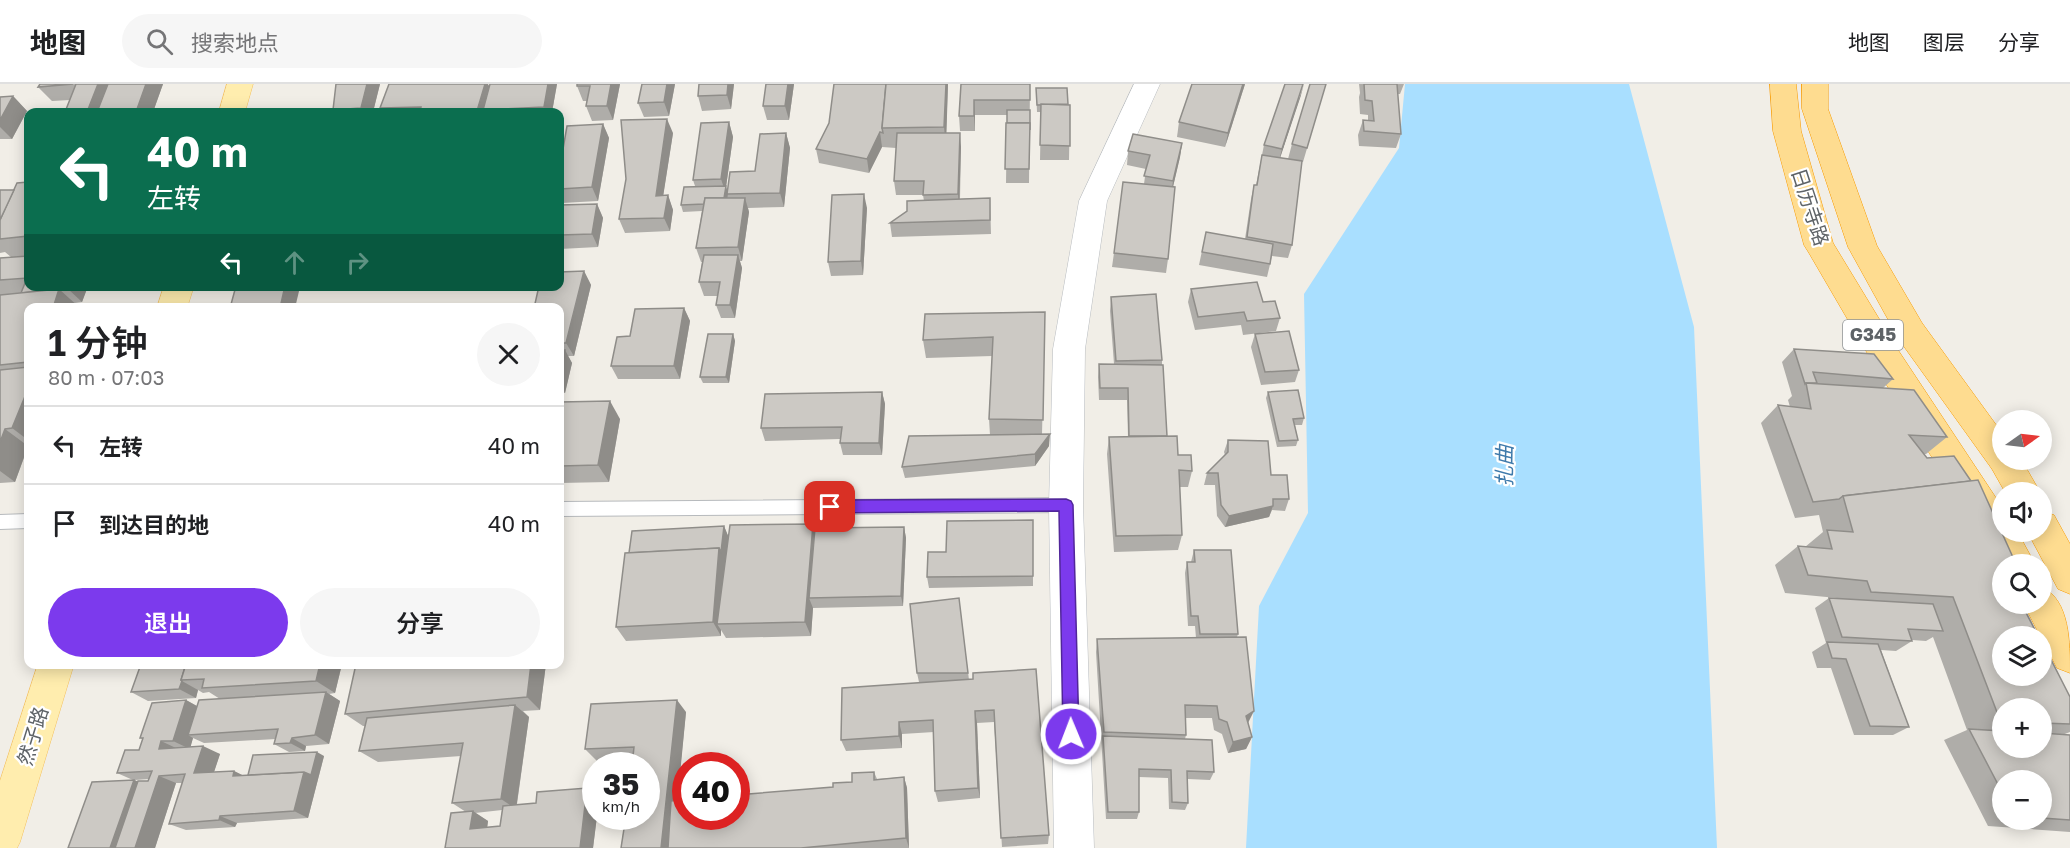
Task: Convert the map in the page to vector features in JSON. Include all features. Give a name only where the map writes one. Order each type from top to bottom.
[{"type":"highway","name":"日历寺路","points":[[1783,84],[1787,131],[1819,245],[1887,359],[2012,554]]},
{"type":"highway","name":"日历寺路","points":[[1815,84],[1815,109],[1863,247],[1911,332],[1992,443]]},
{"type":"highway","points":[[2051,542],[2070,578]]},
{"type":"highway","points":[[2047,614],[2070,656]]},
{"type":"main road","points":[[233,108],[240,84]]},
{"type":"main road","name":"然子路","points":[[0,842],[54,669]]},
{"type":"street","points":[[1074,848],[1066,505],[1069,349],[1093,201],[1147,84]]},
{"type":"lane","points":[[564,509],[1066,505]]},
{"type":"lane","points":[[0,522],[24,521]]},
{"type":"water","name":"扎曲","points":[[1405,84],[1629,84],[1694,327],[1717,848],[1246,848],[1259,606],[1308,513],[1304,294],[1399,148]]},
{"type":"building","points":[[40,84],[73,84],[38,87]]},
{"type":"building","points":[[76,84],[98,84],[89,108],[67,108]]},
{"type":"building","points":[[108,84],[146,84],[137,108],[99,108]]},
{"type":"building","points":[[336,84],[367,84],[361,108],[333,108]]},
{"type":"building","points":[[389,84],[485,84],[478,108],[380,108]]},
{"type":"building","points":[[490,84],[548,84],[544,107],[484,108]]},
{"type":"building","points":[[577,84],[611,84],[607,106],[586,106],[590,86],[577,86]]},
{"type":"building","points":[[642,84],[667,84],[664,102],[638,103]]},
{"type":"building","points":[[699,84],[728,84],[727,95],[698,96]]},
{"type":"building","points":[[766,84],[788,84],[785,106],[763,106]]},
{"type":"building","points":[[834,84],[886,84],[883,133],[880,132],[867,159],[816,149],[829,123]]},
{"type":"building","points":[[886,84],[946,84],[944,127],[882,128]]},
{"type":"building","points":[[961,84],[1030,84],[1030,100],[974,100],[974,116],[959,116]]},
{"type":"building","points":[[1192,84],[1243,84],[1228,133],[1179,122]]},
{"type":"building","points":[[1285,84],[1303,84],[1282,149],[1264,145]]},
{"type":"building","points":[[1310,84],[1326,84],[1307,148],[1292,144]]},
{"type":"building","points":[[1364,84],[1397,84],[1401,134],[1364,131],[1363,120],[1374,121],[1372,101],[1365,100]]},
{"type":"building","points":[[1036,88],[1067,88],[1068,104],[1037,105]]},
{"type":"building","points":[[13,96],[0,120],[0,97]]},
{"type":"building","points":[[1041,104],[1070,105],[1070,146],[1040,145]]},
{"type":"building","points":[[1007,110],[1030,110],[1030,123],[1007,123]]},
{"type":"building","points":[[667,119],[656,196],[668,195],[664,218],[619,219],[626,179],[621,120]]},
{"type":"building","points":[[729,122],[721,179],[693,180],[701,123]]},
{"type":"building","points":[[1006,123],[1030,123],[1029,169],[1005,169]]},
{"type":"building","points":[[603,124],[592,187],[564,189],[564,143],[567,126]]},
{"type":"building","points":[[786,133],[780,193],[727,194],[730,172],[755,171],[760,134]]},
{"type":"building","points":[[897,133],[960,133],[958,194],[923,195],[924,181],[894,181]]},
{"type":"building","points":[[1133,134],[1182,143],[1173,181],[1144,176],[1150,155],[1128,151]]},
{"type":"building","points":[[1262,155],[1302,161],[1292,245],[1247,237],[1254,185],[1257,185]]},
{"type":"building","points":[[24,182],[24,236],[0,239],[0,220],[17,183]]},
{"type":"building","points":[[1123,182],[1175,187],[1168,259],[1114,253]]},
{"type":"building","points":[[726,186],[724,198],[705,198],[704,204],[681,205],[684,187]]},
{"type":"building","points":[[0,190],[14,190],[0,220]]},
{"type":"building","points":[[864,194],[861,261],[828,262],[832,195]]},
{"type":"building","points":[[705,198],[745,198],[738,247],[696,248]]},
{"type":"building","points":[[990,198],[990,220],[890,223],[907,211],[907,201]]},
{"type":"building","points":[[597,204],[592,234],[564,235],[564,205]]},
{"type":"building","points":[[1206,232],[1273,244],[1270,264],[1202,252]]},
{"type":"building","points":[[704,255],[738,255],[730,305],[716,305],[720,282],[699,282]]},
{"type":"building","points":[[24,256],[24,278],[0,280],[0,258]]},
{"type":"building","points":[[584,271],[566,343],[564,343],[564,303],[535,303],[538,291],[564,291],[564,272]]},
{"type":"building","points":[[1257,282],[1263,302],[1275,301],[1280,318],[1247,321],[1244,312],[1198,317],[1191,289]]},
{"type":"building","points":[[24,286],[24,291],[39,291],[21,293]]},
{"type":"building","points":[[58,291],[55,303],[24,303],[24,362],[0,365],[0,295]]},
{"type":"building","points":[[235,291],[284,291],[281,303],[231,303]]},
{"type":"building","points":[[1156,294],[1162,360],[1116,361],[1111,297]]},
{"type":"building","points":[[684,308],[674,366],[611,366],[617,337],[630,336],[635,309]]},
{"type":"building","points":[[1045,312],[1043,420],[989,419],[993,337],[923,340],[925,314]]},
{"type":"building","points":[[1289,331],[1299,370],[1265,372],[1255,334]]},
{"type":"building","points":[[708,334],[733,334],[726,377],[700,377]]},
{"type":"building","points":[[1794,349],[1874,354],[1893,379],[1813,372],[1817,383],[1805,384]]},
{"type":"building","points":[[1099,364],[1163,365],[1167,436],[1129,436],[1128,388],[1100,388]]},
{"type":"building","points":[[24,367],[24,399],[12,428],[5,429],[0,442],[0,370]]},
{"type":"building","points":[[1806,383],[1914,390],[1947,437],[1909,435],[1927,458],[1954,456],[1971,481],[1843,496],[1839,499],[1813,502],[1778,405],[1811,409]]},
{"type":"building","points":[[1298,390],[1304,418],[1293,419],[1298,440],[1279,441],[1268,392]]},
{"type":"building","points":[[882,392],[879,443],[840,443],[842,427],[761,428],[765,394]]},
{"type":"building","points":[[610,401],[598,465],[564,466],[564,402]]},
{"type":"building","points":[[1050,434],[1035,454],[902,467],[909,436]]},
{"type":"building","points":[[1177,436],[1178,455],[1191,455],[1192,471],[1179,470],[1182,535],[1116,536],[1109,437]]},
{"type":"building","points":[[1228,440],[1268,441],[1271,475],[1287,475],[1289,499],[1273,499],[1273,506],[1229,516],[1221,505],[1218,473],[1207,473],[1228,452]]},
{"type":"building","points":[[1978,480],[1992,511],[1992,542],[2006,542],[2011,554],[1992,554],[1992,614],[2027,614],[2033,626],[1992,626],[1992,686],[2052,686],[2052,662],[2070,697],[2070,724],[2052,723],[2052,698],[1992,699],[1953,597],[1871,592],[1867,581],[1808,575],[1798,546],[1832,549],[1827,530],[1853,532],[1843,496]]},
{"type":"building","points":[[1033,520],[1033,576],[927,577],[928,552],[946,552],[947,521]]},
{"type":"building","points":[[813,524],[805,622],[717,624],[730,525]]},
{"type":"building","points":[[724,526],[721,552],[719,548],[629,553],[632,531]]},
{"type":"building","points":[[904,527],[901,596],[809,598],[815,528]]},
{"type":"building","points":[[719,548],[713,622],[616,627],[625,553]]},
{"type":"building","points":[[1194,550],[1231,550],[1238,634],[1200,634],[1198,616],[1191,616],[1187,562],[1195,562]]},
{"type":"building","points":[[959,598],[968,673],[917,673],[910,604]]},
{"type":"building","points":[[1829,598],[1933,604],[1943,631],[1908,629],[1912,641],[1842,637]]},
{"type":"building","points":[[1246,637],[1254,711],[1246,716],[1252,737],[1233,742],[1227,722],[1219,719],[1217,706],[1185,705],[1186,735],[1104,732],[1097,639]]},
{"type":"building","points":[[1827,642],[1878,644],[1909,727],[1870,726],[1846,659],[1832,658]]},
{"type":"building","points":[[139,669],[184,669],[179,689],[131,692]]},
{"type":"building","points":[[184,669],[319,669],[316,681],[202,688],[204,679],[181,680]]},
{"type":"building","points":[[355,669],[530,669],[527,697],[345,714]]},
{"type":"building","points":[[1036,669],[1049,835],[1001,838],[994,710],[975,711],[978,788],[935,791],[933,720],[899,722],[899,736],[841,740],[842,688],[973,679],[973,673]]},
{"type":"building","points":[[326,692],[315,735],[292,738],[290,743],[274,744],[278,729],[188,735],[199,700]]},
{"type":"building","points":[[186,700],[173,741],[161,741],[159,749],[203,746],[194,773],[234,771],[233,776],[304,772],[294,811],[220,816],[219,820],[169,824],[185,774],[159,776],[135,848],[115,848],[138,781],[148,781],[152,771],[117,773],[125,750],[139,750],[143,738],[140,738],[152,703]]},
{"type":"building","points":[[677,700],[661,848],[621,848],[624,830],[660,830],[660,752],[633,752],[634,747],[585,749],[591,704]]},
{"type":"building","points":[[515,705],[501,799],[452,803],[463,743],[359,751],[367,718]]},
{"type":"building","points":[[1969,729],[1992,730],[1992,758],[2052,758],[2052,734],[2070,735],[2070,820],[2052,819],[2052,770],[1992,770],[1992,773]]},
{"type":"building","points":[[1103,736],[1212,740],[1214,772],[1187,771],[1188,803],[1172,802],[1171,770],[1139,769],[1139,812],[1108,812]]},
{"type":"building","points":[[317,752],[311,775],[304,772],[248,775],[253,755]]},
{"type":"building","points":[[874,772],[874,780],[904,777],[906,838],[801,848],[668,848],[671,801],[672,830],[750,830],[750,794],[833,787],[833,783],[852,782],[852,773]]},
{"type":"building","points":[[134,780],[110,848],[68,848],[92,782]]},
{"type":"building","points":[[582,788],[580,848],[445,848],[451,813],[473,811],[470,829],[500,826],[503,806],[536,803],[537,792]]},
{"type":"route","points":[[830,507],[1066,505],[1071,734]]}]
